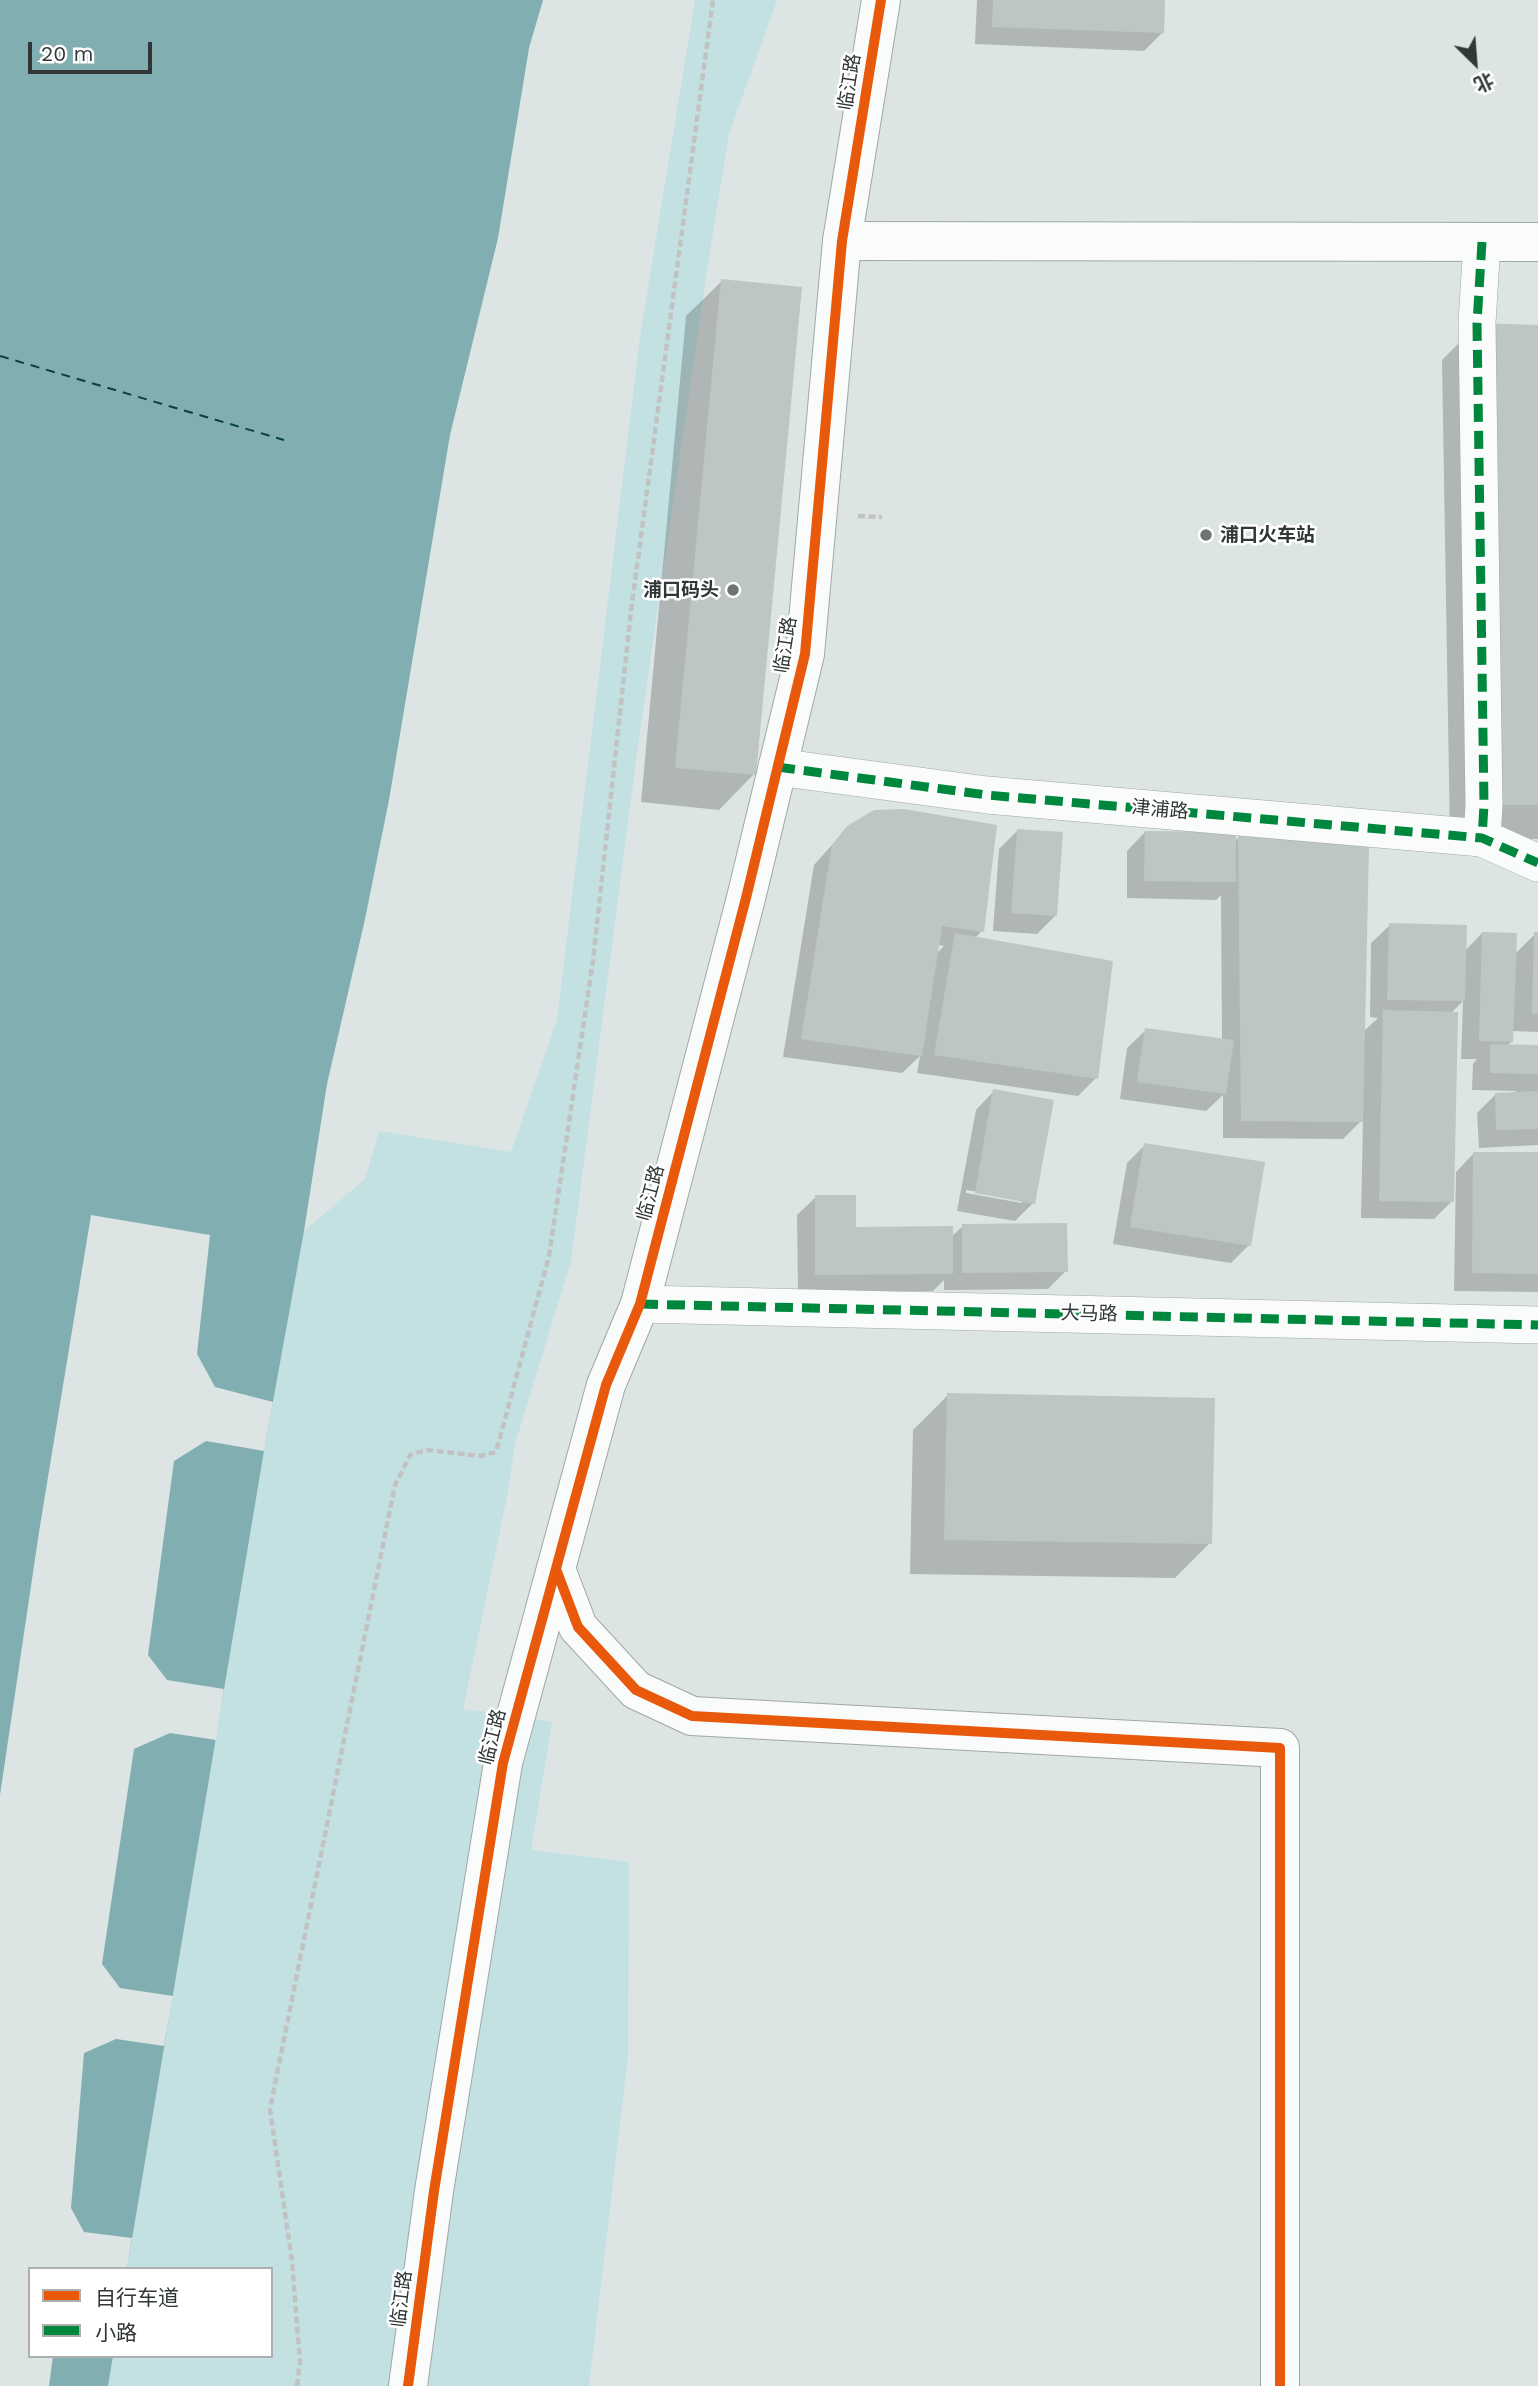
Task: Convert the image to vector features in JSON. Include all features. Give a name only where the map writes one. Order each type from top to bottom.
[{"type":"street","name":"临江路","points":[[408,2386],[433,2191],[503,1763],[606,1385],[640,1304],[746,898],[805,654],[842,241],[881,0]]},
{"type":"street","points":[[842,241],[1538,242]]},
{"type":"street","points":[[1482,242],[1476,323],[1484,804],[1482,838]]},
{"type":"street","name":"津浦路","points":[[777,767],[987,795],[1482,838],[1538,863]]},
{"type":"street","name":"大马路","points":[[640,1304],[1538,1325]]},
{"type":"street","points":[[556,1569],[578,1627],[636,1690],[692,1716],[1280,1748],[1280,2386]]},
{"type":"path","points":[[297,2386],[300,2362],[292,2261],[270,2109],[395,1485],[410,1455],[427,1450],[480,1456],[496,1452],[549,1256],[593,961],[631,611],[713,0]]},
{"type":"shaded area","points":[[0,0],[543,0],[529,48],[498,238],[450,435],[389,800],[327,1084],[127,2267],[28,2267],[28,2358],[113,2358],[108,2386],[0,2386]]},
{"type":"shaded area","points":[[695,0],[777,0],[729,134],[636,760],[571,1261],[515,1444],[508,1492],[463,1709],[552,1722],[531,1850],[629,1862],[628,2056],[589,2386],[108,2386],[113,2358],[273,2358],[273,2267],[127,2267],[264,1451],[304,1231],[365,1179],[379,1131],[511,1152],[557,1020],[640,337]]},
{"type":"pier","points":[[91,1215],[210,1235],[197,1354],[215,1387],[273,1402],[264,1451],[206,1441],[174,1461],[148,1655],[167,1680],[224,1689],[216,1740],[170,1733],[134,1749],[102,1964],[120,1988],[173,1996],[164,2046],[116,2039],[84,2053],[71,2208],[84,2232],[132,2238],[127,2267],[28,2267],[28,2358],[53,2358],[49,2386],[0,2386],[0,1795],[39,1532]]},
{"type":"building","points":[[993,0],[1165,0],[1164,33],[992,27]]},
{"type":"building","name":"浦口码头","points":[[721,279],[802,287],[756,775],[675,768]]},
{"type":"building","points":[[1477,323],[1538,325],[1538,805],[1484,805]]},
{"type":"building","points":[[904,809],[997,825],[984,932],[942,926],[922,1056],[801,1039],[832,845],[847,826],[874,810]]},
{"type":"building","points":[[1017,829],[1063,832],[1057,916],[1011,913]]},
{"type":"building","points":[[1145,831],[1236,832],[1236,882],[1144,881]]},
{"type":"building","points":[[1238,836],[1369,846],[1363,1122],[1241,1121]]},
{"type":"building","points":[[1389,923],[1467,925],[1465,1001],[1387,1000]]},
{"type":"building","points":[[1482,932],[1517,933],[1513,1042],[1479,1041]]},
{"type":"building","points":[[1534,932],[1538,932],[1538,1014],[1532,1014]]},
{"type":"building","points":[[955,933],[1113,961],[1098,1079],[934,1055]]},
{"type":"building","points":[[1383,1010],[1458,1012],[1454,1202],[1379,1201]]},
{"type":"building","points":[[1145,1028],[1234,1040],[1226,1094],[1137,1082]]},
{"type":"building","points":[[1490,1044],[1538,1045],[1538,1074],[1490,1073]]},
{"type":"building","points":[[993,1089],[1054,1100],[1035,1204],[975,1193]]},
{"type":"building","points":[[1538,1091],[1538,1129],[1496,1130],[1495,1093]]},
{"type":"building","points":[[1144,1143],[1265,1162],[1251,1246],[1130,1227]]},
{"type":"building","points":[[1473,1152],[1538,1152],[1538,1274],[1472,1273]]},
{"type":"building","points":[[815,1195],[856,1195],[856,1227],[953,1226],[953,1274],[815,1275]]},
{"type":"building","points":[[1067,1223],[1068,1272],[962,1273],[962,1224]]},
{"type":"building","points":[[947,1393],[1215,1398],[1212,1544],[944,1540]]},
{"type":"ferry route","points":[[0,356],[284,440]]},
{"type":"marked path","points":[[1482,242],[1477,323],[1484,805],[1482,838]]},
{"type":"marked path","points":[[777,767],[987,795],[1482,838],[1538,863]]},
{"type":"marked path","points":[[640,1304],[1538,1325]]},
{"type":"cycle path","points":[[408,2386],[434,2191],[503,1763],[606,1385],[640,1304],[746,898],[805,654],[842,241],[881,0]]},
{"type":"cycle path","points":[[556,1569],[578,1627],[636,1690],[692,1716],[1280,1748],[1280,2386]]},
{"type":"place","name":"浦口火车站","points":[[1206,535]]},
{"type":"place","name":"浦口码头","points":[[733,590]]}]
